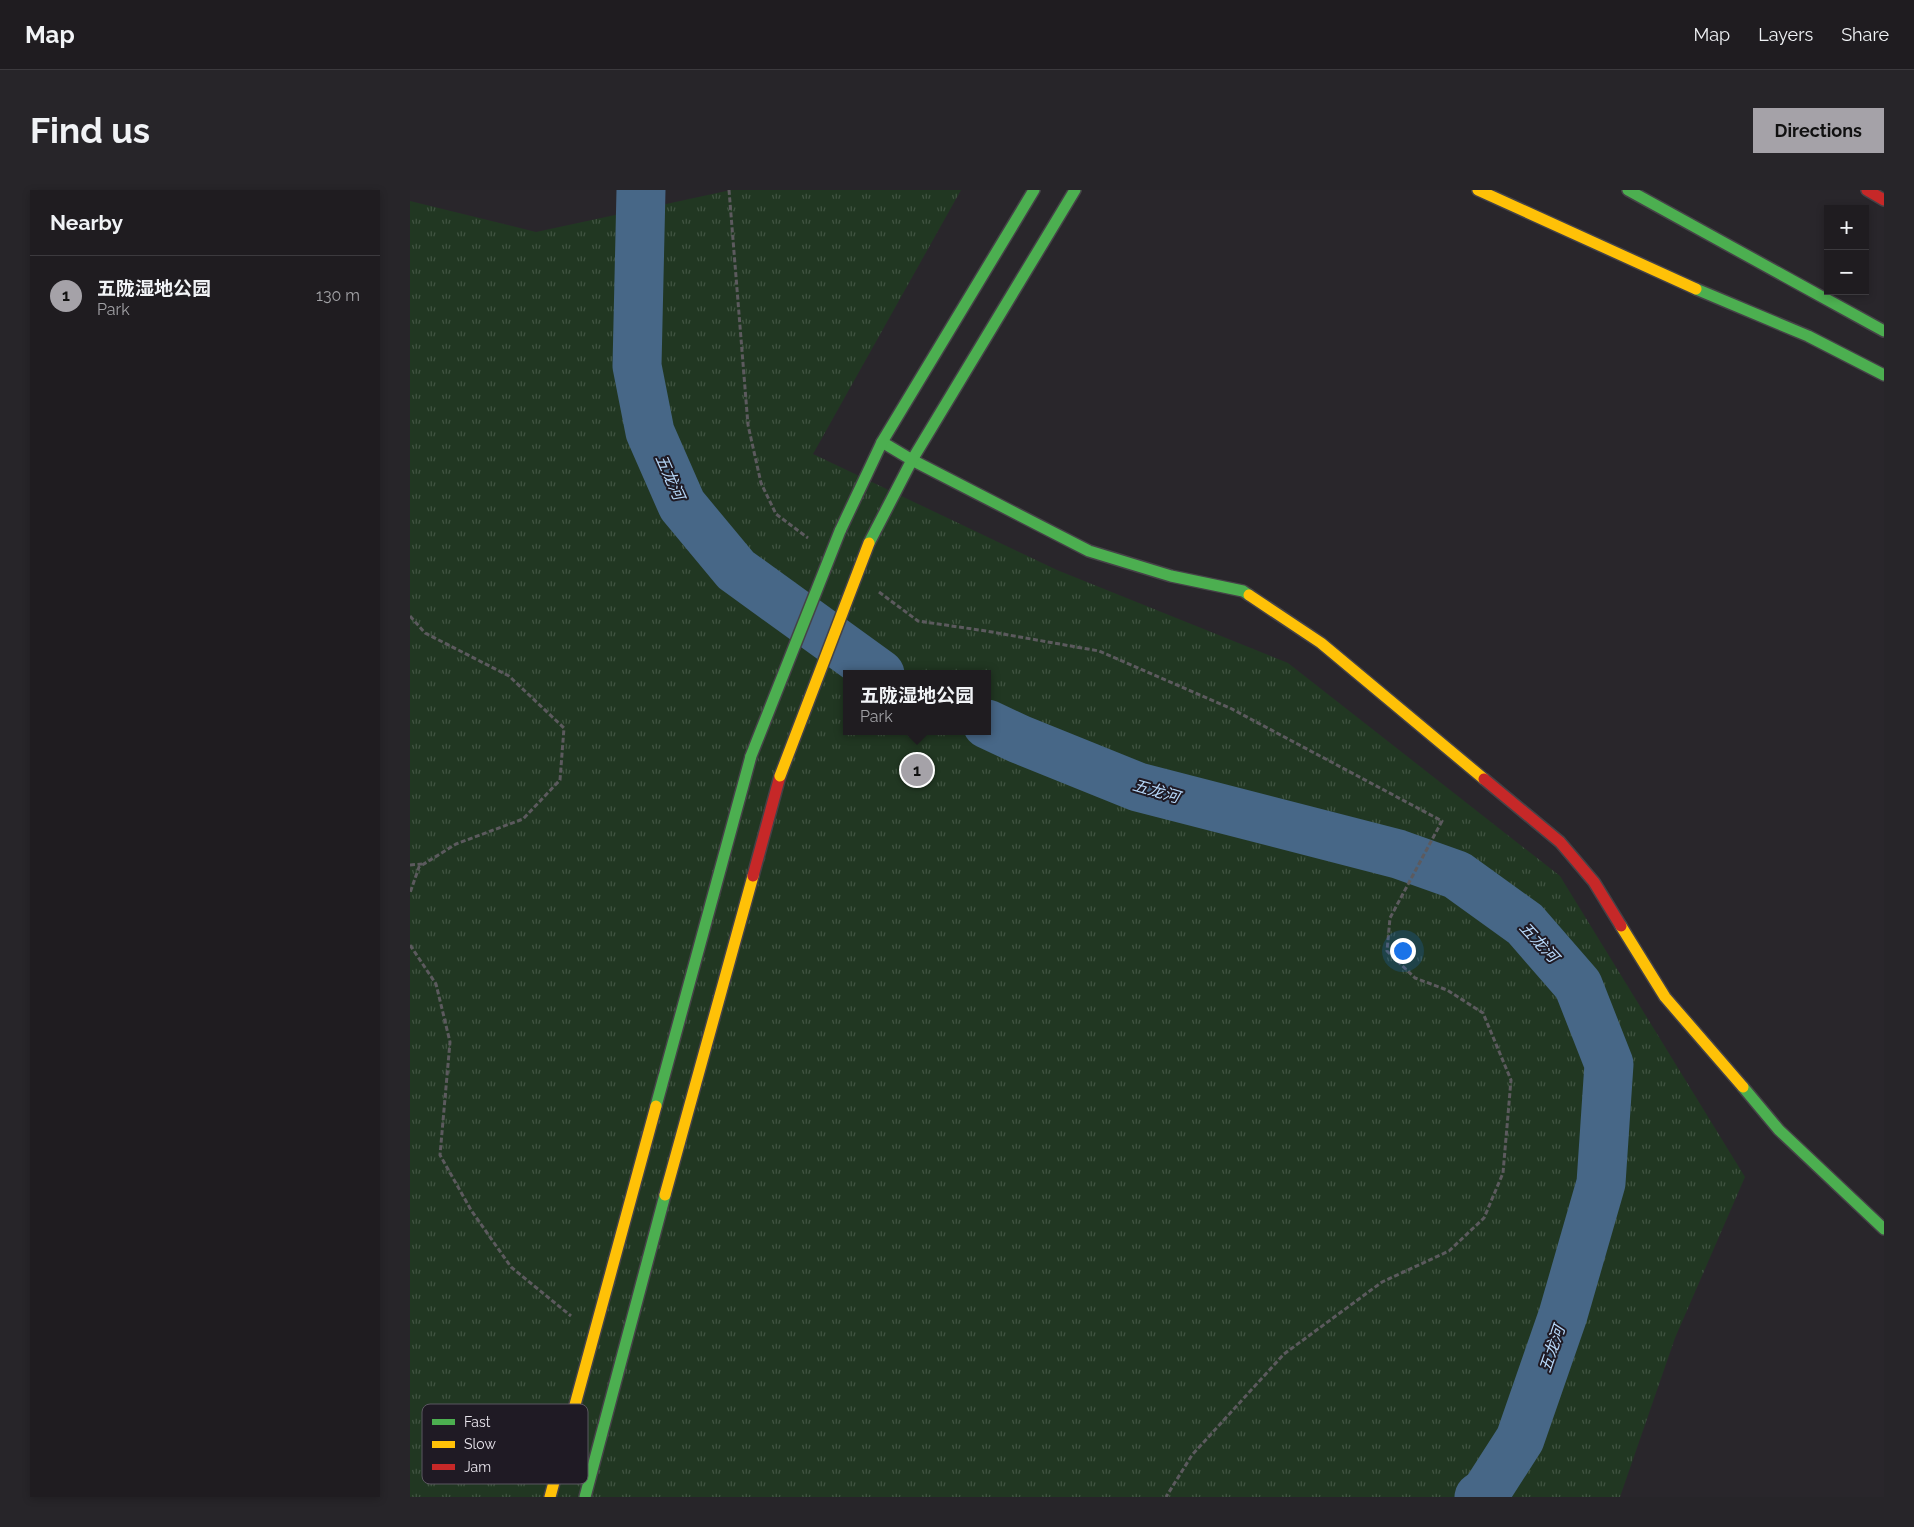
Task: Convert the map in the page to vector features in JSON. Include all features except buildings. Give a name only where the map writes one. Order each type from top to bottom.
[{"type":"main road","points":[[574,1404],[751,756],[840,531],[882,442],[1034,190]]},
{"type":"main road","points":[[585,1497],[780,776],[869,543],[912,460],[1075,190]]},
{"type":"main road","points":[[1478,190],[1676,280],[1808,336],[1884,375]]},
{"type":"main road","points":[[1628,190],[1884,331]]},
{"type":"main road","points":[[1867,190],[1884,200]]},
{"type":"main road","points":[[882,442],[912,460],[1089,551],[1170,576],[1243,591],[1320,643],[1560,842],[1594,882],[1672,1004],[1779,1130],[1884,1229]]},
{"type":"main road","points":[[550,1497],[553,1484]]},
{"type":"path","points":[[729,190],[748,425],[761,483],[776,514],[816,544]]},
{"type":"path","points":[[879,592],[918,621],[1099,651],[1230,708],[1442,821],[1390,918],[1387,950],[1415,978],[1447,990],[1483,1013],[1511,1080],[1503,1173],[1484,1218],[1449,1251],[1382,1282],[1284,1354],[1192,1455],[1166,1497]]},
{"type":"path","points":[[410,616],[425,633],[509,676],[564,728],[560,780],[523,819],[456,844],[419,867],[410,893]]},
{"type":"path","points":[[410,865],[423,864]]},
{"type":"path","points":[[410,946],[436,984],[450,1042],[440,1156],[471,1210],[511,1267],[592,1334]]},
{"type":"green space","points":[[731,190],[961,190],[813,454],[1057,570],[1288,663],[1560,876],[1745,1177],[1675,1338],[1620,1497],[410,1497],[410,201],[536,232]]},
{"type":"waterway","name":"五龙河","points":[[641,190],[637,366],[650,432],[682,505],[736,570],[874,670]]},
{"type":"waterway","name":"五龙河","points":[[991,726],[1138,787],[1398,854],[1457,875],[1525,924],[1578,985],[1609,1064],[1601,1183],[1563,1315],[1520,1439],[1486,1492],[1479,1497]]},
{"type":"traffic: fast","points":[[840,531],[882,442],[1034,190]]},
{"type":"traffic: fast","points":[[869,543],[912,460],[1075,190]]},
{"type":"traffic: fast","points":[[1628,190],[1884,331]]},
{"type":"traffic: fast","points":[[1696,289],[1808,336],[1884,375]]},
{"type":"traffic: fast","points":[[882,442],[912,460],[1089,551],[1171,576],[1243,591],[1249,595]]},
{"type":"traffic: fast","points":[[751,756],[840,531]]},
{"type":"traffic: fast","points":[[656,1106],[751,756]]},
{"type":"traffic: fast","points":[[1743,1087],[1779,1130],[1884,1229]]},
{"type":"traffic: fast","points":[[585,1497],[665,1195]]},
{"type":"traffic: slow","points":[[1478,190],[1696,289]]},
{"type":"traffic: slow","points":[[780,776],[869,543]]},
{"type":"traffic: slow","points":[[1249,595],[1321,643],[1484,779]]},
{"type":"traffic: slow","points":[[665,1195],[753,876]]},
{"type":"traffic: slow","points":[[1621,926],[1665,997],[1743,1087]]},
{"type":"traffic: slow","points":[[575,1404],[656,1106]]},
{"type":"traffic: slow","points":[[550,1497],[554,1484]]},
{"type":"traffic: jam","points":[[1867,190],[1884,200]]},
{"type":"traffic: jam","points":[[753,876],[780,776]]},
{"type":"traffic: jam","points":[[1484,779],[1560,842],[1594,882],[1621,926]]},
{"type":"place","name":"五陇湿地公园","points":[[917,770]]}]
